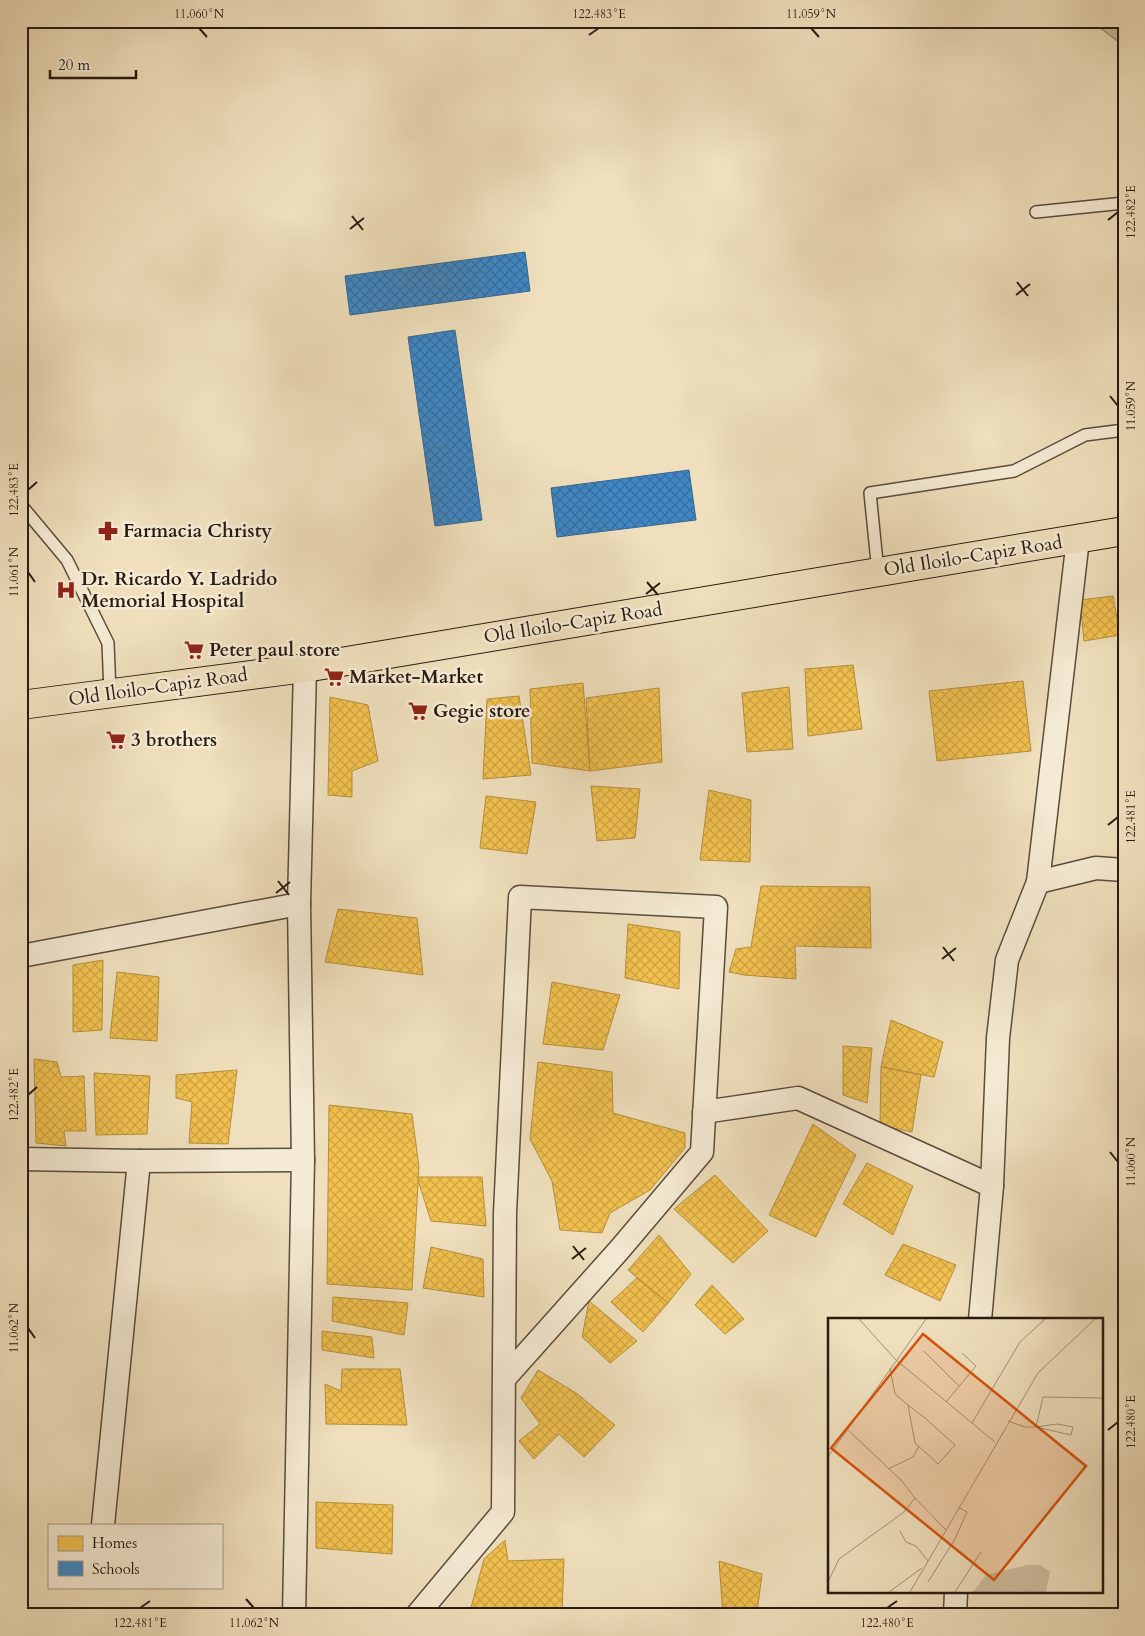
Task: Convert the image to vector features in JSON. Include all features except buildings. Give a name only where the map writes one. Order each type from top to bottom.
[{"type":"main road","name":"Old Iloilo-Capiz Road","points":[[21,705],[305,668],[1124,531]]},
{"type":"street","points":[[980,1318],[992,1186],[998,1038],[1007,960],[1038,882],[1078,539]]},
{"type":"street","points":[[294,1615],[303,1160],[299,904],[305,668]]},
{"type":"street","points":[[1038,882],[1096,868],[1124,870]]},
{"type":"street","points":[[418,1615],[503,1512],[505,1213],[520,897],[716,907],[702,1152],[620,1249],[504,1379]]},
{"type":"street","points":[[21,956],[299,904]]},
{"type":"street","points":[[704,1112],[798,1098],[992,1186]]},
{"type":"street","points":[[21,1159],[139,1161],[303,1160]]},
{"type":"street","points":[[103,1524],[139,1161]]},
{"type":"street","points":[[954,1615],[956,1594]]},
{"type":"lane","points":[[1036,212],[1124,203]]},
{"type":"lane","points":[[878,572],[870,493],[1014,471],[1085,435],[1124,430]]},
{"type":"lane","points":[[21,505],[67,560],[108,643],[110,694]]},
{"type":"shaded area","points":[[1091,21],[1124,21],[1124,46]]},
{"type":"place","name":"Farmacia Christy","points":[[108,531]]},
{"type":"place","name":"Dr. Ricardo Y. Ladrido Memorial Hospital","points":[[66,590]]},
{"type":"place","name":"Peter paul store","points":[[194,650]]},
{"type":"place","name":"Market-Market","points":[[334,677]]},
{"type":"place","name":"Gegie store","points":[[418,711]]},
{"type":"place","name":"3 brothers","points":[[116,740]]}]
